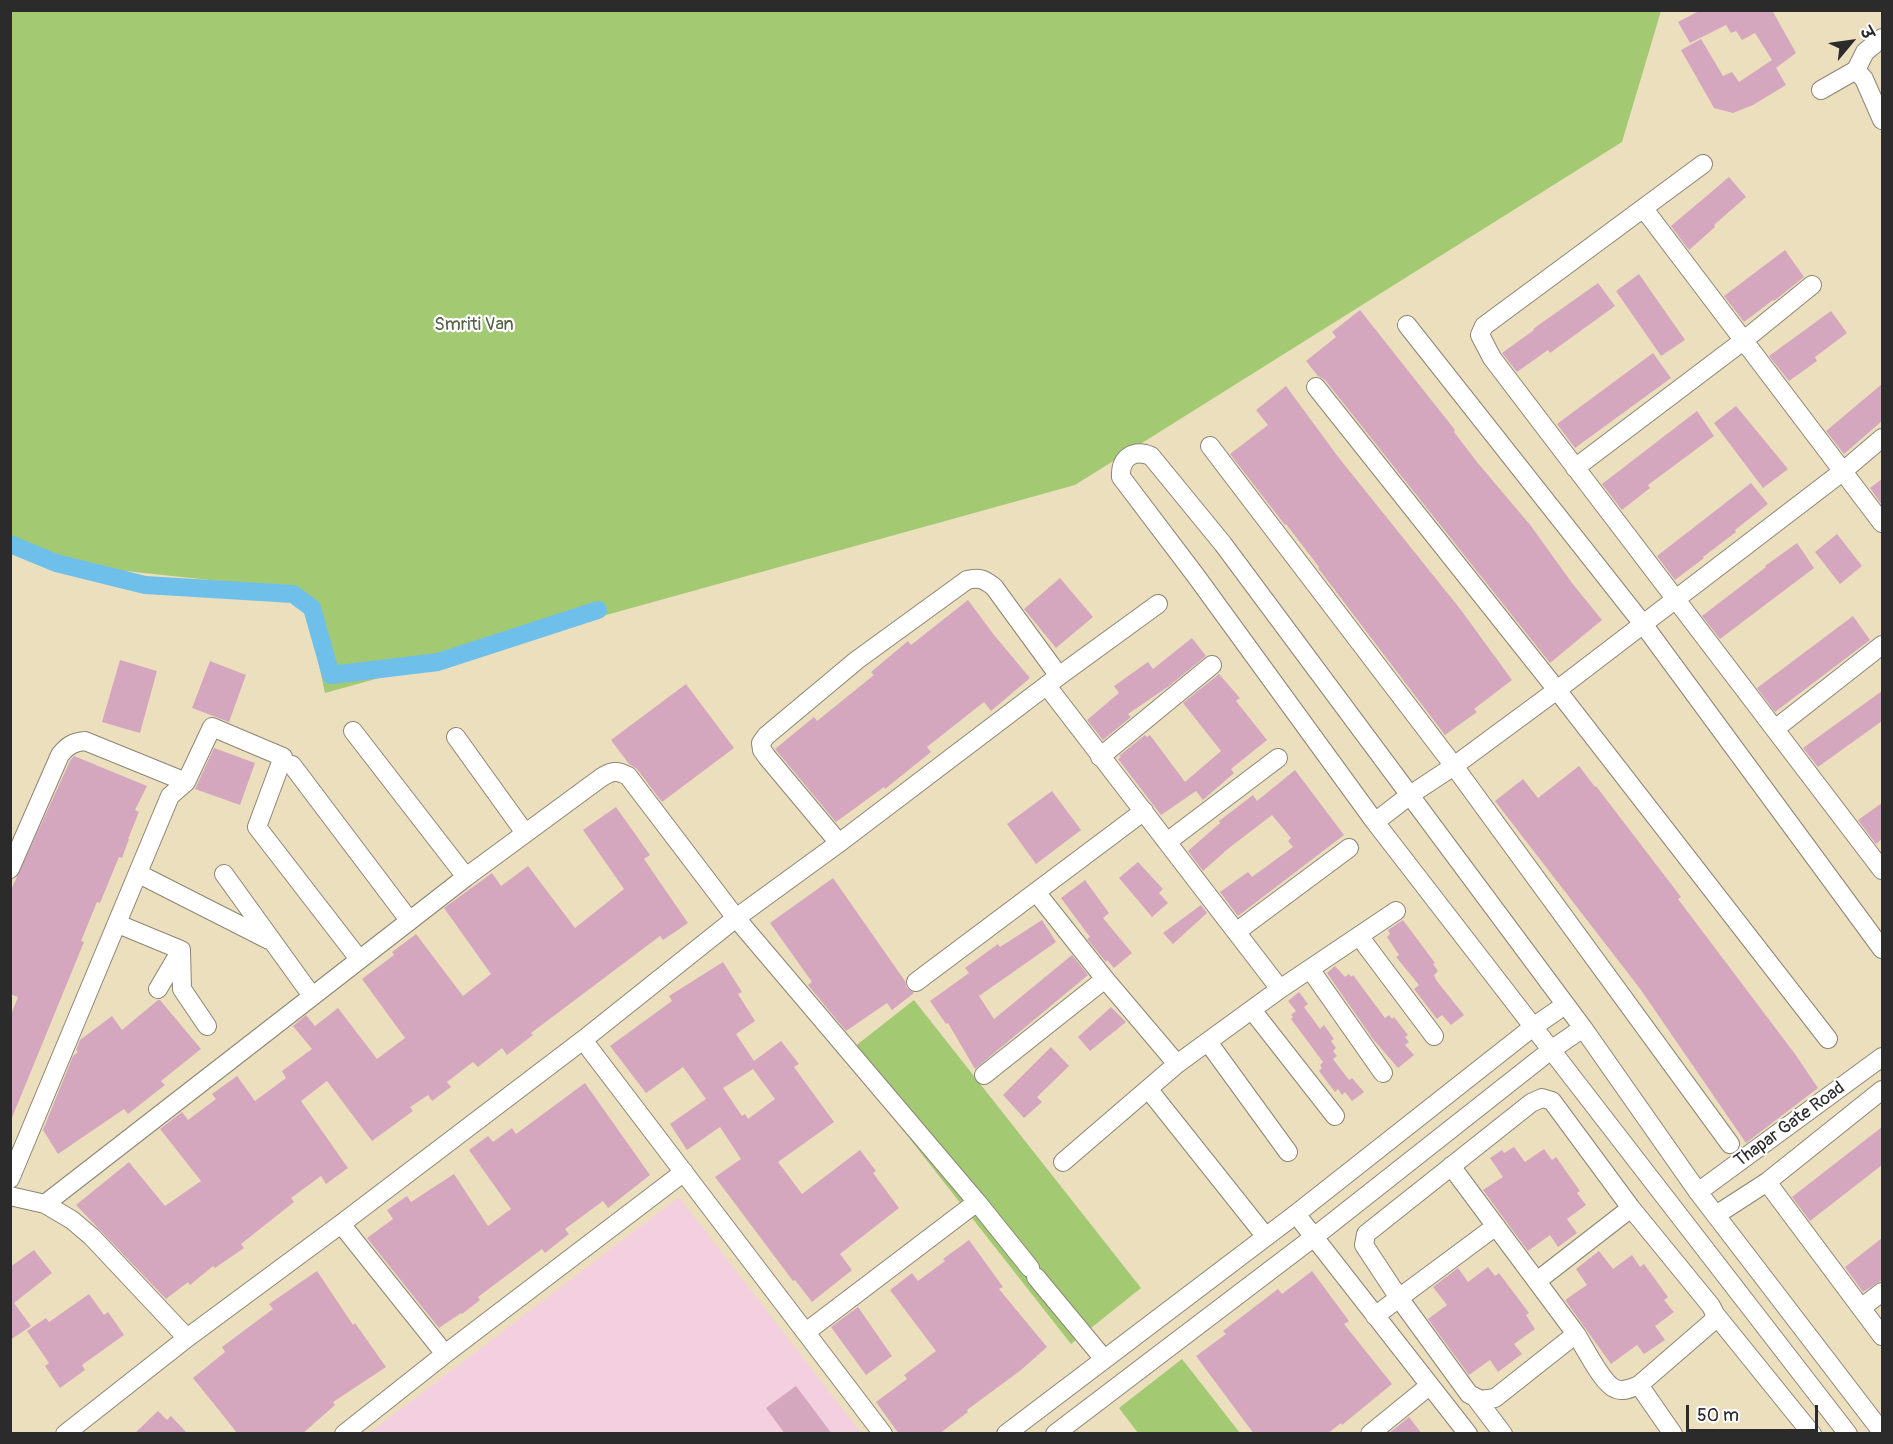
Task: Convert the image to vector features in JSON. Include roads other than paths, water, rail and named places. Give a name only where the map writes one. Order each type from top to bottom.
[{"type":"street","points":[[1821,90],[1856,70],[1865,52],[1882,38]]},
{"type":"street","points":[[1856,70],[1864,79],[1882,120]]},
{"type":"street","points":[[1703,164],[1484,326],[1480,335],[1492,358],[1675,601],[1879,859]]},
{"type":"street","points":[[1644,209],[1882,523]]},
{"type":"street","points":[[1575,468],[1743,341],[1812,285]]},
{"type":"street","points":[[1407,325],[1643,624],[1882,949]]},
{"type":"street","points":[[1316,387],[1557,690],[1828,1039]]},
{"type":"street","points":[[1376,822],[1675,601],[1842,472],[1882,438]]},
{"type":"street","points":[[1210,446],[1454,766],[1730,1144]]},
{"type":"street","points":[[1848,1434],[1376,822],[1197,576],[1121,477],[1120,469],[1123,461],[1132,455],[1143,453],[1151,456],[1223,544],[1583,1028],[1698,1192],[1882,1432]]},
{"type":"street","points":[[839,843],[767,757],[761,743],[766,736],[857,660],[967,580],[977,578],[985,580],[994,587],[1100,757],[1281,989]]},
{"type":"street","points":[[65,1434],[187,1338],[584,1040],[736,918],[1158,604]]},
{"type":"street","points":[[1774,729],[1882,645]]},
{"type":"street","points":[[1100,757],[1212,665]]},
{"type":"street","points":[[10,1179],[170,796],[186,782],[213,727],[283,757],[257,827],[359,960]]},
{"type":"street","points":[[353,731],[466,877]]},
{"type":"street","points":[[456,737],[525,833]]},
{"type":"street","points":[[10,869],[60,755],[67,746],[75,742],[85,741],[186,782]]},
{"type":"street","points":[[1167,842],[1278,758]]},
{"type":"street","points":[[292,765],[409,920]]},
{"type":"street","points":[[45,1204],[466,877],[602,777],[612,771],[620,771],[628,776],[736,918],[977,1202],[1104,1359]]},
{"type":"street","points":[[916,982],[1144,811]]},
{"type":"street","points":[[1236,932],[1349,848]]},
{"type":"street","points":[[139,874],[273,942]]},
{"type":"street","points":[[224,874],[312,996]]},
{"type":"street","points":[[1036,892],[1104,979],[1177,1064]]},
{"type":"street","points":[[1063,1162],[1177,1064],[1281,989],[1396,911]]},
{"type":"street","points":[[118,924],[181,950]]},
{"type":"street","points":[[1359,936],[1434,1036]]},
{"type":"street","points":[[158,988],[181,950]]},
{"type":"street","points":[[181,950],[182,989],[207,1026]]},
{"type":"street","points":[[1310,969],[1383,1073]]},
{"type":"street","points":[[984,1075],[1104,979]]},
{"type":"street","points":[[1006,1434],[1296,1214],[1533,1027],[1565,1005]]},
{"type":"street","points":[[1252,1010],[1335,1116]]},
{"type":"street","points":[[1055,1434],[1314,1238],[1551,1050],[1583,1028]]},
{"type":"street","points":[[584,1040],[883,1434]]},
{"type":"street","points":[[1208,1042],[1288,1152]]},
{"type":"street","name":"Thapar Gate Road","points":[[1698,1192],[1882,1057]]},
{"type":"street","points":[[1149,1090],[1266,1237]]},
{"type":"street","points":[[1716,1215],[1767,1182],[1882,1090]]},
{"type":"street","points":[[1576,1334],[1495,1398],[1481,1400],[1469,1394],[1399,1298],[1364,1245],[1366,1234],[1531,1103],[1542,1098],[1552,1101],[1631,1208],[1812,1434]]},
{"type":"street","points":[[1451,1166],[1614,1389],[1625,1390],[1639,1385],[1713,1321],[1715,1314]]},
{"type":"street","points":[[344,1434],[684,1172]]},
{"type":"street","points":[[1767,1182],[1882,1336]]},
{"type":"street","points":[[10,1196],[45,1204],[72,1220],[187,1338]]},
{"type":"street","points":[[806,1332],[977,1202]]},
{"type":"street","points":[[1537,1281],[1631,1208]]},
{"type":"street","points":[[1296,1214],[1468,1434]]},
{"type":"street","points":[[341,1224],[445,1354]]},
{"type":"street","points":[[1375,1316],[1496,1226]]},
{"type":"street","points":[[1861,1308],[1882,1292]]},
{"type":"street","points":[[1639,1385],[1673,1434]]},
{"type":"street","points":[[1370,1434],[1429,1386]]},
{"type":"street","points":[[1475,1397],[1503,1434]]},
{"type":"waterway","points":[[10,544],[56,563],[145,585],[293,594],[312,608],[331,675],[438,662],[598,610]]},
{"type":"park label","name":"Smriti Van","points":[[474,325]]}]
